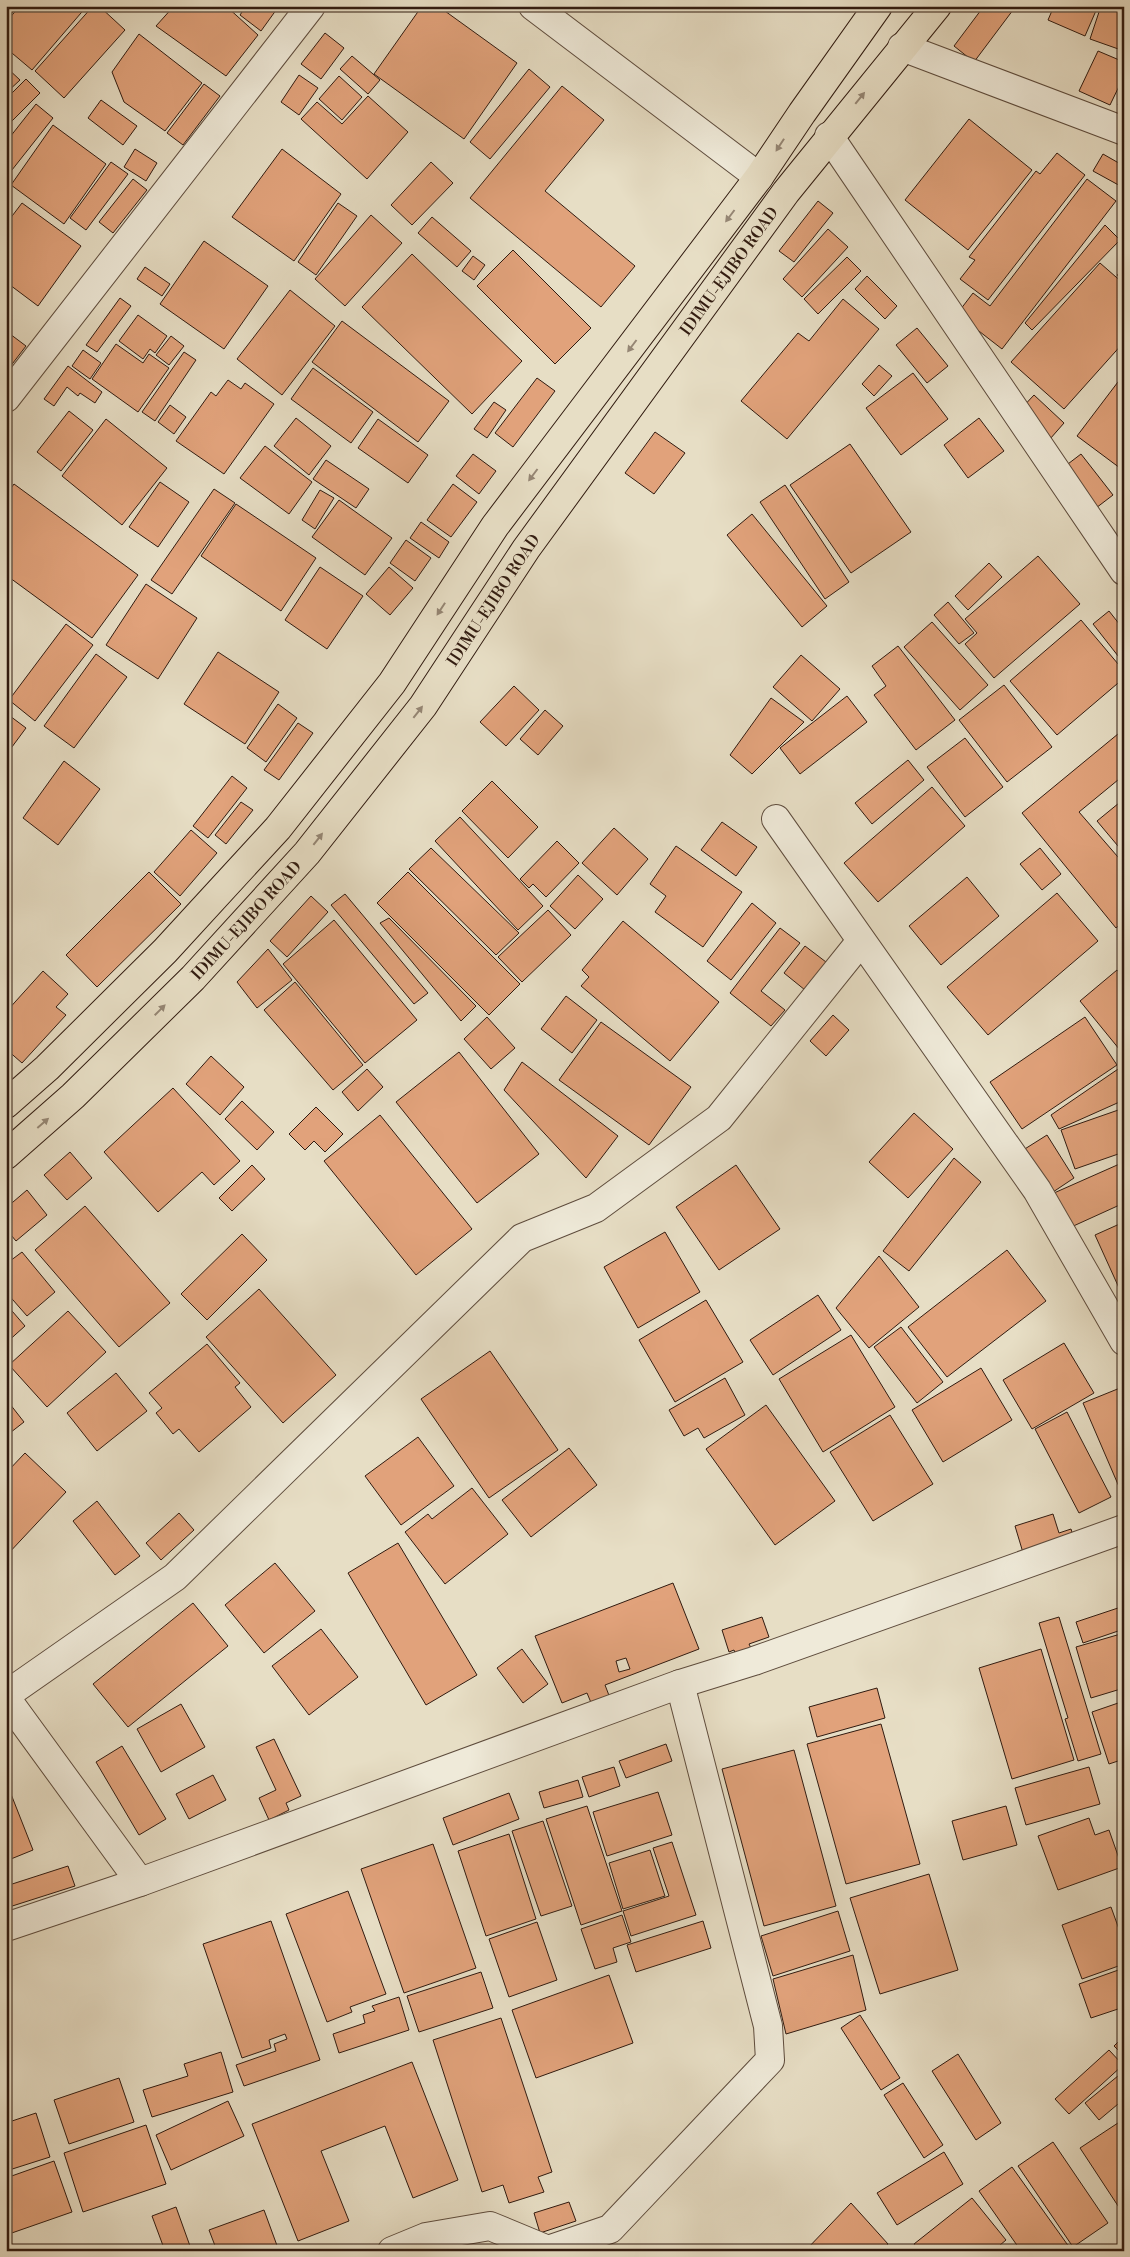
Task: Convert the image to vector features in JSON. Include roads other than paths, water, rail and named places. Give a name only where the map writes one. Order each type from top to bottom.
[{"type":"main road","name":"IDIMU-EJIBO ROAD","points":[[6,1104],[47,1068],[166,951],[278,828],[392,683],[495,526],[759,178],[802,113],[878,6]]},
{"type":"main road","name":"IDIMU-EJIBO ROAD","points":[[6,1155],[73,1096],[193,978],[307,853],[423,706],[526,549],[786,192],[829,136],[936,6]]},
{"type":"street","points":[[6,398],[311,6]]},
{"type":"street","points":[[532,6],[759,178]]},
{"type":"street","points":[[902,47],[1124,131]]},
{"type":"street","points":[[829,136],[1124,571]]},
{"type":"street","points":[[776,820],[1037,1190],[1124,1340]]},
{"type":"street","points":[[140,1882],[6,1696],[175,1577],[522,1238],[596,1208],[719,1118],[861,941]]},
{"type":"street","points":[[6,1927],[140,1882],[680,1684],[754,1661],[1124,1529]]},
{"type":"street","points":[[392,2251],[426,2237],[490,2226],[548,2250],[610,2229],[770,2060],[768,2026],[680,1684]]}]
